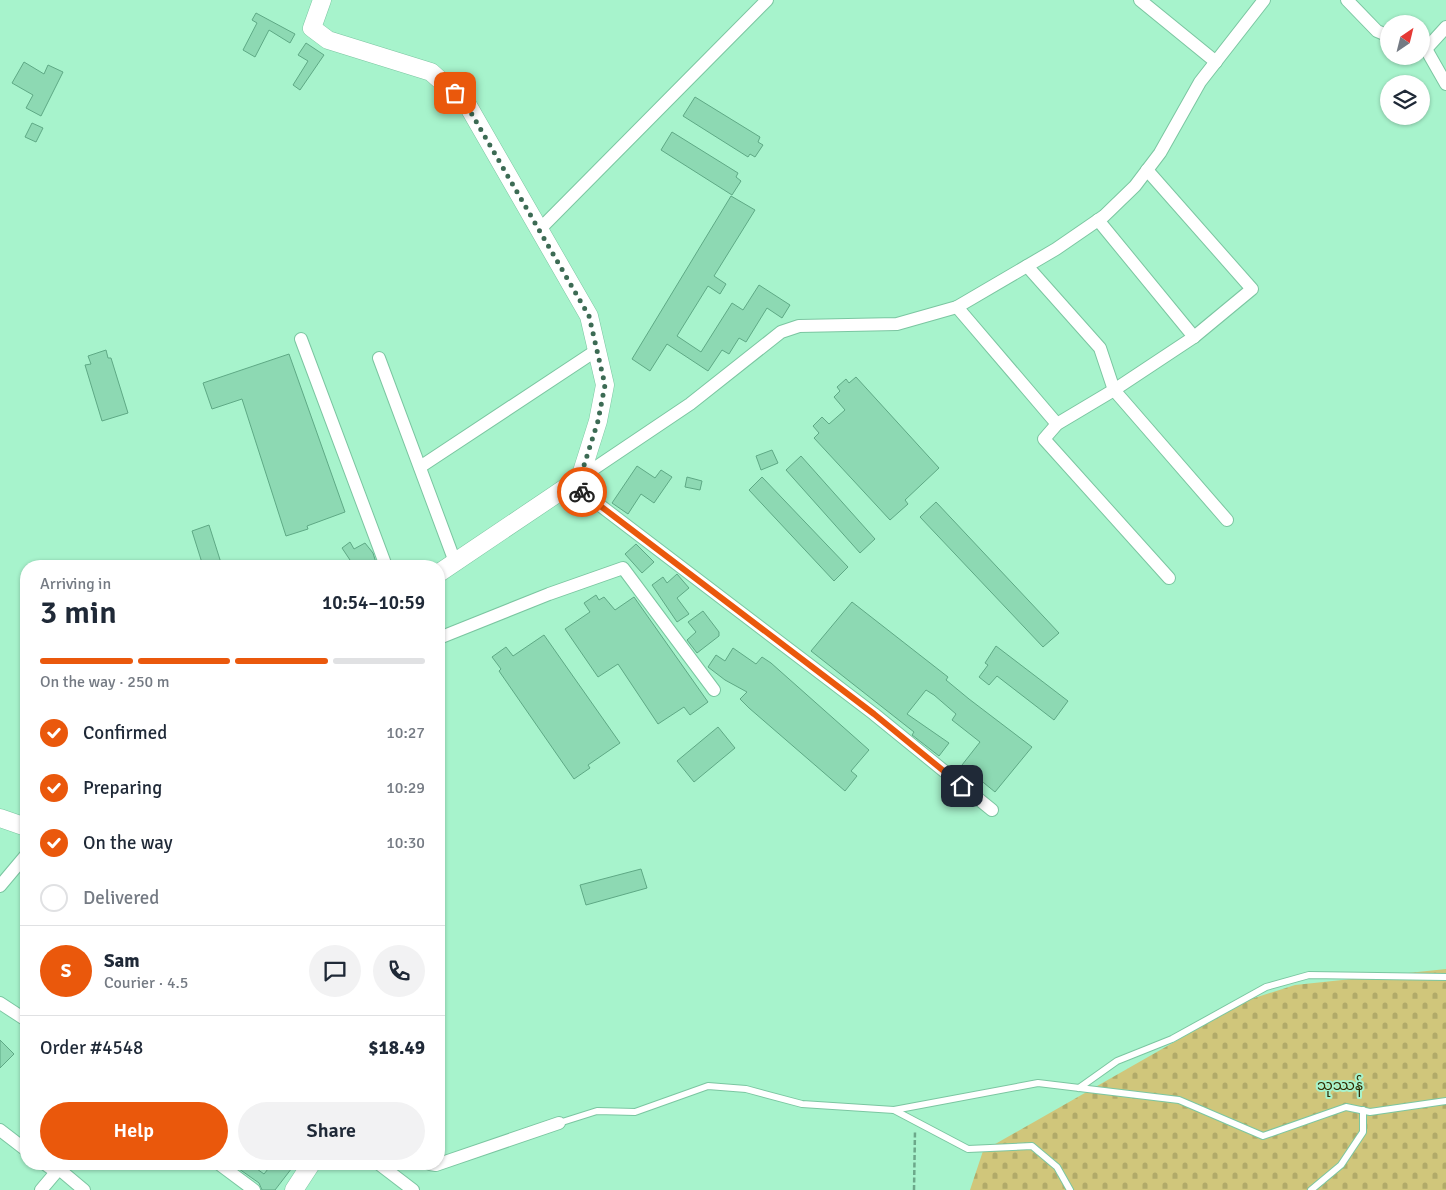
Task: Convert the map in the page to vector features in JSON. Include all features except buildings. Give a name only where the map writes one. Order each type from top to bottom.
[{"type":"street","points":[[322,0],[312,28],[328,40],[431,72],[466,104],[589,316],[605,385],[598,421],[576,481]]},
{"type":"street","points":[[539,230],[767,0]]},
{"type":"street","points":[[1140,0],[1216,62]]},
{"type":"street","points":[[445,569],[690,404],[781,332],[799,326],[897,324],[957,307],[1028,266],[1098,220],[1135,186],[1160,153],[1200,82],[1264,0]]},
{"type":"street","points":[[1347,0],[1380,32]]},
{"type":"street","points":[[1430,43],[1446,27]]},
{"type":"street","points":[[1430,59],[1446,84]]},
{"type":"street","points":[[1147,170],[1252,290],[1194,337],[1114,390],[1057,424],[1044,439],[1169,578]]},
{"type":"street","points":[[1098,220],[1194,337]]},
{"type":"street","points":[[1028,266],[1100,348],[1114,390],[1228,520]]},
{"type":"street","points":[[957,307],[1057,424]]},
{"type":"street","points":[[301,338],[384,560]]},
{"type":"street","points":[[420,467],[597,350]]},
{"type":"street","points":[[378,358],[455,562]]},
{"type":"street","points":[[576,481],[874,714],[992,810]]},
{"type":"street","points":[[445,636],[549,594],[622,568],[714,690]]},
{"type":"street","points":[[0,818],[20,826]]},
{"type":"street","points":[[0,886],[20,862]]},
{"type":"street","points":[[0,1003],[20,1016]]},
{"type":"street","points":[[445,1162],[559,1123]]},
{"type":"street","points":[[0,1130],[20,1145]]},
{"type":"street","points":[[41,1190],[57,1170]]},
{"type":"street","points":[[61,1170],[84,1190]]},
{"type":"street","points":[[227,1170],[254,1190]]},
{"type":"street","points":[[294,1190],[307,1170]]},
{"type":"street","points":[[387,1170],[413,1190]]},
{"type":"lane","points":[[1079,1088],[1117,1061],[1172,1039],[1266,987],[1309,975],[1446,977]]},
{"type":"lane","points":[[559,1123],[597,1111],[636,1112],[708,1086],[746,1089],[802,1104],[894,1110],[1038,1083],[1179,1100],[1263,1136],[1346,1106],[1370,1112],[1446,1100]]},
{"type":"lane","points":[[894,1110],[968,1149],[1032,1146],[1057,1167],[1070,1190]]},
{"type":"lane","points":[[1311,1190],[1341,1165],[1363,1132],[1363,1110]]},
{"type":"path","points":[[914,1190],[915,1122]]},
{"type":"green space","name":"သုဿန်","points":[[1446,969],[1446,1190],[970,1190],[983,1151],[1248,1000],[1295,985]]},
{"type":"way so far","points":[[455,93],[466,104],[589,316],[605,385],[598,421],[580,478],[572,484],[582,492]]},
{"type":"route","points":[[582,492],[874,714],[962,786]]}]
